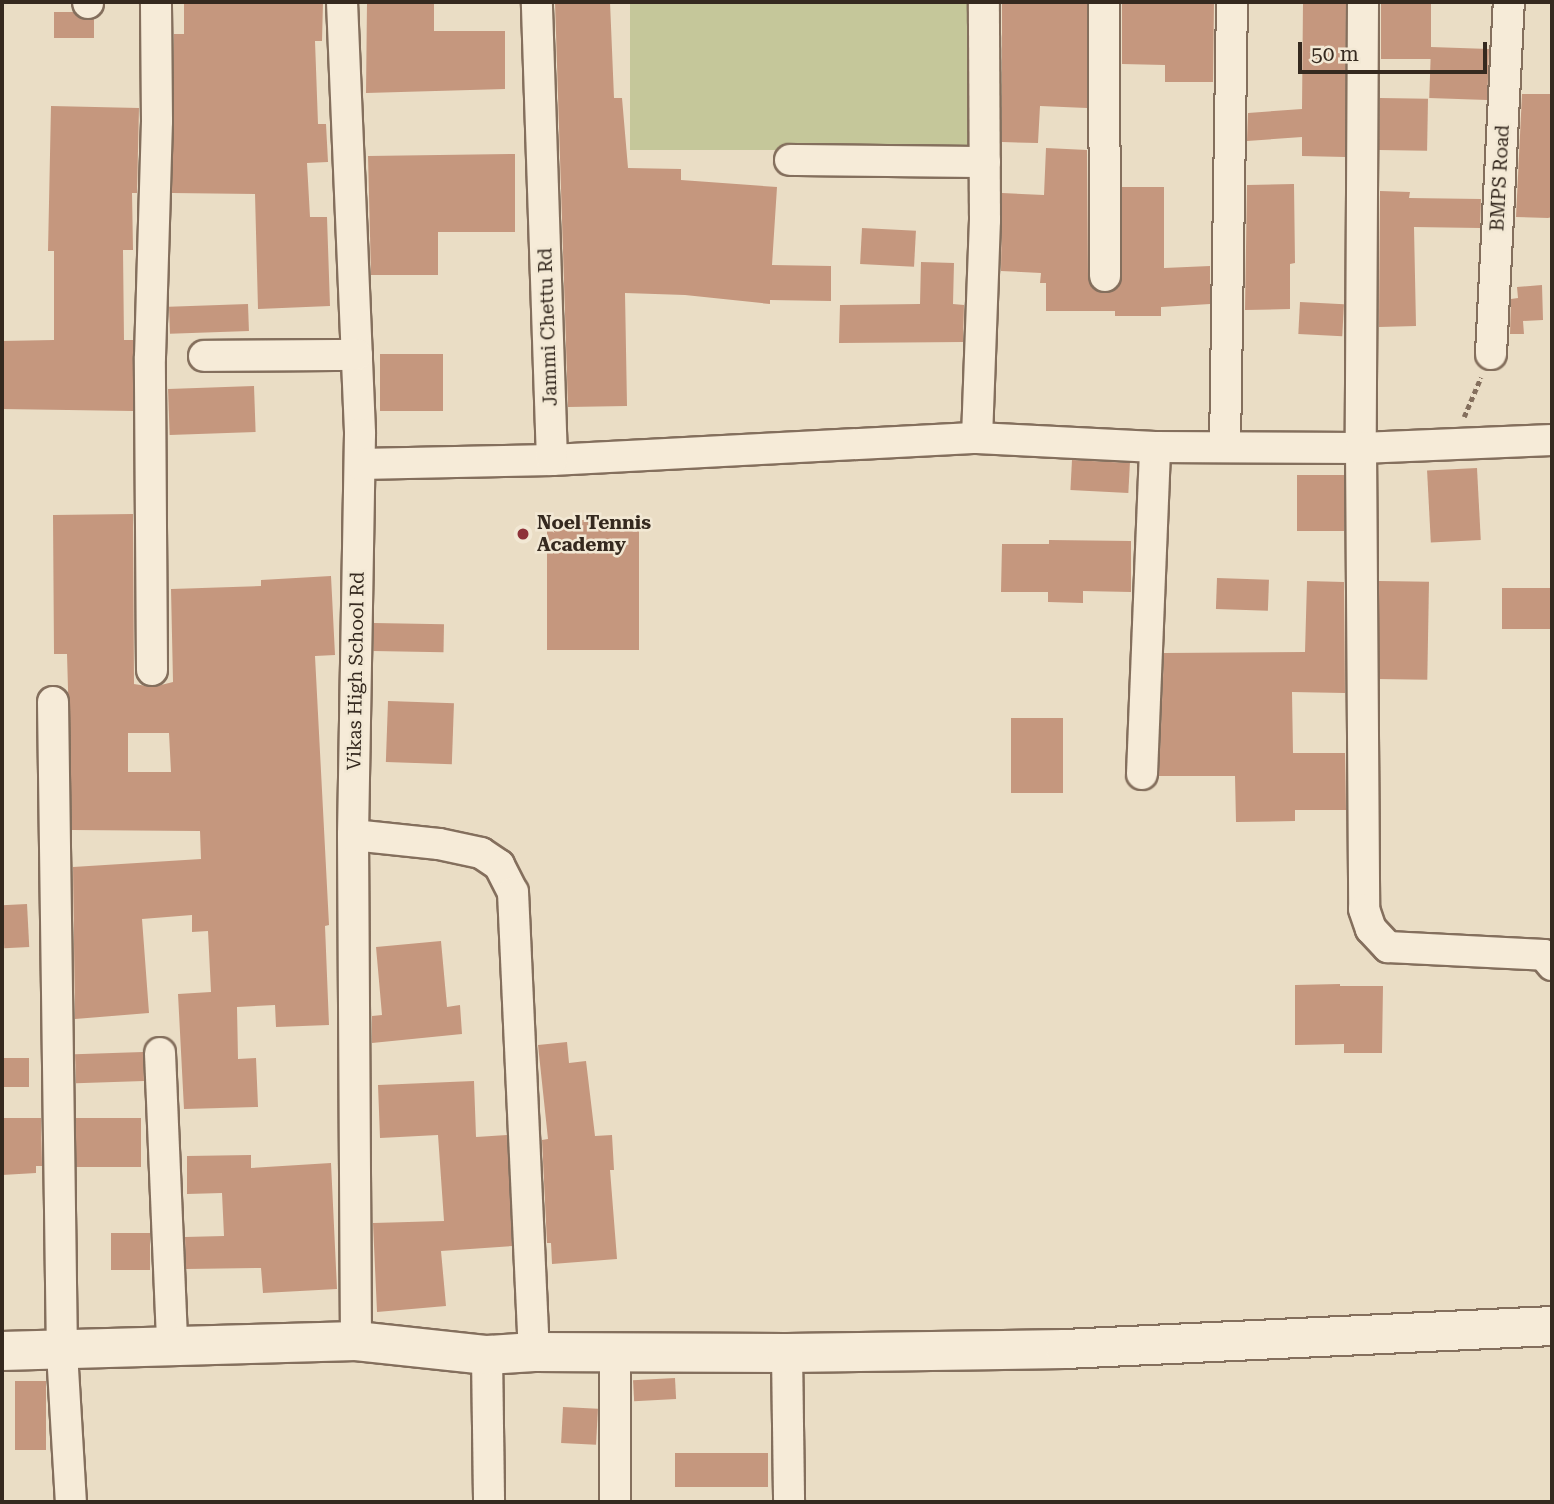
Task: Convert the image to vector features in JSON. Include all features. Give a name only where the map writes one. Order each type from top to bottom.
[{"type":"street","points":[[152,670],[150,358],[157,121],[156,2]]},
{"type":"street","name":"Vikas High School Rd","points":[[342,2],[360,464],[353,835],[356,1340]]},
{"type":"street","name":"Jammi Chettu Rd","points":[[537,2],[552,460]]},
{"type":"street","points":[[977,438],[985,162],[985,2]]},
{"type":"street","points":[[1104,2],[1105,276]]},
{"type":"street","points":[[1225,446],[1232,2]]},
{"type":"street","points":[[1363,2],[1361,449],[1364,909],[1371,929],[1388,947],[1544,955],[1552,965]]},
{"type":"street","name":"BMPS Road","points":[[1491,354],[1509,2]]},
{"type":"street","points":[[790,160],[985,162]]},
{"type":"street","points":[[204,356],[357,355]]},
{"type":"street","points":[[360,464],[552,460],[977,438],[1155,447],[1361,449],[1552,440]]},
{"type":"street","points":[[1142,774],[1155,447]]},
{"type":"street","points":[[53,702],[62,1352],[71,1502]]},
{"type":"street","points":[[353,835],[439,844],[481,853],[499,865],[513,892],[534,1352]]},
{"type":"street","points":[[160,1053],[172,1345]]},
{"type":"street","points":[[2,1351],[62,1352],[172,1345],[356,1340],[486,1355],[534,1352],[787,1353],[1065,1349],[1552,1326]]},
{"type":"street","points":[[615,1352],[615,1502]]},
{"type":"street","points":[[787,1353],[789,1502]]},
{"type":"street","points":[[486,1355],[489,1502]]},
{"type":"path","points":[[1452,444],[1491,354]]},
{"type":"green space","points":[[630,2],[972,2],[972,150],[630,150]]},
{"type":"building","points":[[184,2],[323,2],[322,41],[315,41],[318,124],[326,124],[328,162],[307,163],[310,217],[327,217],[330,306],[258,309],[255,194],[172,193],[174,34],[184,34]]},
{"type":"building","points":[[367,2],[434,2],[434,31],[505,31],[505,89],[366,93]]},
{"type":"building","points":[[555,2],[610,2],[614,98],[622,98],[628,168],[681,169],[681,180],[777,187],[772,265],[831,266],[831,301],[770,300],[770,304],[685,295],[625,293],[627,406],[568,407]]},
{"type":"building","points":[[1002,2],[1087,2],[1087,108],[1040,106],[1038,143],[1002,142]]},
{"type":"building","points":[[1122,2],[1214,2],[1213,82],[1165,82],[1165,65],[1122,64]]},
{"type":"building","points":[[1303,2],[1346,2],[1345,157],[1302,156],[1302,137],[1247,141],[1248,113],[1302,109]]},
{"type":"building","points":[[1381,2],[1431,2],[1431,59],[1381,59]]},
{"type":"building","points":[[54,12],[73,12],[80,18],[94,19],[94,38],[54,38]]},
{"type":"building","points":[[1431,47],[1489,49],[1487,100],[1429,98]]},
{"type":"building","points":[[1522,94],[1552,94],[1552,217],[1548,218],[1516,217]]},
{"type":"building","points":[[1380,98],[1428,99],[1427,151],[1379,150]]},
{"type":"building","points":[[51,106],[139,108],[137,193],[132,193],[133,250],[123,250],[124,340],[133,340],[133,411],[2,409],[2,341],[54,340],[54,251],[48,251]]},
{"type":"building","points":[[1046,148],[1087,150],[1088,276],[1096,291],[1113,291],[1122,277],[1122,187],[1164,187],[1164,268],[1210,266],[1210,304],[1161,307],[1161,316],[1115,316],[1115,311],[1046,311],[1046,283],[1040,283],[1041,273],[1001,271],[1002,193],[1044,195]]},
{"type":"building","points":[[515,154],[515,232],[438,232],[438,275],[371,275],[368,156]]},
{"type":"building","points":[[1294,184],[1295,263],[1290,264],[1290,309],[1245,310],[1247,185]]},
{"type":"building","points":[[1380,191],[1410,192],[1409,198],[1481,199],[1480,228],[1414,227],[1416,326],[1379,327]]},
{"type":"building","points":[[862,228],[916,231],[914,267],[860,264]]},
{"type":"building","points":[[921,262],[954,263],[953,304],[964,305],[963,342],[839,343],[840,305],[920,304]]},
{"type":"building","points":[[1542,285],[1543,320],[1523,321],[1524,334],[1510,334],[1511,299],[1518,298],[1517,287]]},
{"type":"building","points":[[1300,302],[1344,304],[1342,336],[1298,334]]},
{"type":"building","points":[[248,304],[249,331],[170,334],[169,307]]},
{"type":"building","points":[[380,354],[443,354],[443,411],[380,411]]},
{"type":"building","points":[[254,386],[256,432],[170,435],[168,389]]},
{"type":"building","points":[[1072,460],[1130,463],[1128,493],[1070,490]]},
{"type":"building","points":[[1477,468],[1481,540],[1431,543],[1427,471]]},
{"type":"building","points":[[1297,475],[1344,475],[1344,531],[1297,531]]},
{"type":"building","points":[[133,514],[134,684],[153,687],[173,682],[171,589],[261,586],[261,580],[331,576],[335,655],[315,656],[329,925],[325,926],[329,1025],[276,1027],[275,1005],[237,1007],[238,1059],[256,1058],[258,1107],[184,1109],[178,994],[211,992],[208,931],[192,932],[192,915],[142,919],[149,1013],[75,1019],[73,867],[201,859],[200,831],[72,830],[67,654],[54,654],[53,515]],"holes":[[[128,733],[169,733],[171,772],[128,772]]]},
{"type":"building","points":[[547,520],[639,520],[639,650],[547,650]]},
{"type":"building","points":[[1049,540],[1131,541],[1131,592],[1083,591],[1083,603],[1048,602],[1048,592],[1001,592],[1002,544],[1049,544]]},
{"type":"building","points":[[1217,578],[1269,580],[1268,611],[1216,609]]},
{"type":"building","points":[[1307,581],[1344,582],[1345,693],[1292,692],[1293,753],[1345,753],[1346,810],[1295,810],[1295,821],[1236,822],[1235,776],[1159,776],[1164,653],[1305,652]]},
{"type":"building","points":[[1379,581],[1429,582],[1427,680],[1377,679]]},
{"type":"building","points":[[1502,588],[1552,588],[1552,629],[1502,629]]},
{"type":"building","points":[[374,623],[444,624],[444,652],[374,651]]},
{"type":"building","points":[[388,701],[454,703],[452,764],[386,762]]},
{"type":"building","points":[[1011,718],[1063,718],[1063,793],[1011,793]]},
{"type":"building","points":[[27,904],[29,947],[4,948],[2,905]]},
{"type":"building","points":[[441,941],[447,1007],[460,1005],[462,1034],[372,1043],[372,1016],[382,1015],[376,947]]},
{"type":"building","points":[[1295,985],[1383,986],[1382,1053],[1344,1053],[1344,1044],[1295,1045]]},
{"type":"building","points":[[567,1042],[569,1063],[586,1061],[595,1136],[612,1135],[614,1170],[610,1170],[617,1259],[552,1264],[551,1243],[547,1243],[542,1140],[548,1139],[538,1045]]},
{"type":"building","points":[[143,1052],[144,1081],[76,1083],[75,1054]]},
{"type":"building","points":[[2,1058],[29,1058],[29,1087],[2,1087]]},
{"type":"building","points":[[474,1081],[476,1137],[507,1135],[512,1246],[441,1251],[446,1306],[377,1312],[373,1223],[444,1221],[438,1135],[380,1138],[378,1085]]},
{"type":"building","points":[[2,1118],[41,1118],[42,1166],[36,1166],[36,1173],[2,1175]]},
{"type":"building","points":[[76,1118],[141,1118],[141,1167],[76,1167]]},
{"type":"building","points":[[251,1155],[251,1168],[331,1163],[337,1289],[263,1293],[261,1268],[186,1269],[185,1237],[224,1236],[222,1193],[187,1194],[187,1156]]},
{"type":"building","points":[[111,1233],[150,1233],[150,1270],[111,1270]]},
{"type":"building","points":[[675,1378],[676,1399],[634,1401],[633,1380]]},
{"type":"building","points":[[15,1381],[46,1381],[46,1450],[15,1450]]},
{"type":"building","points":[[563,1407],[598,1409],[596,1445],[561,1443]]},
{"type":"building","points":[[675,1453],[768,1453],[768,1487],[675,1487]]},
{"type":"place","name":"Noel Tennis Academy","points":[[523,534]]}]
